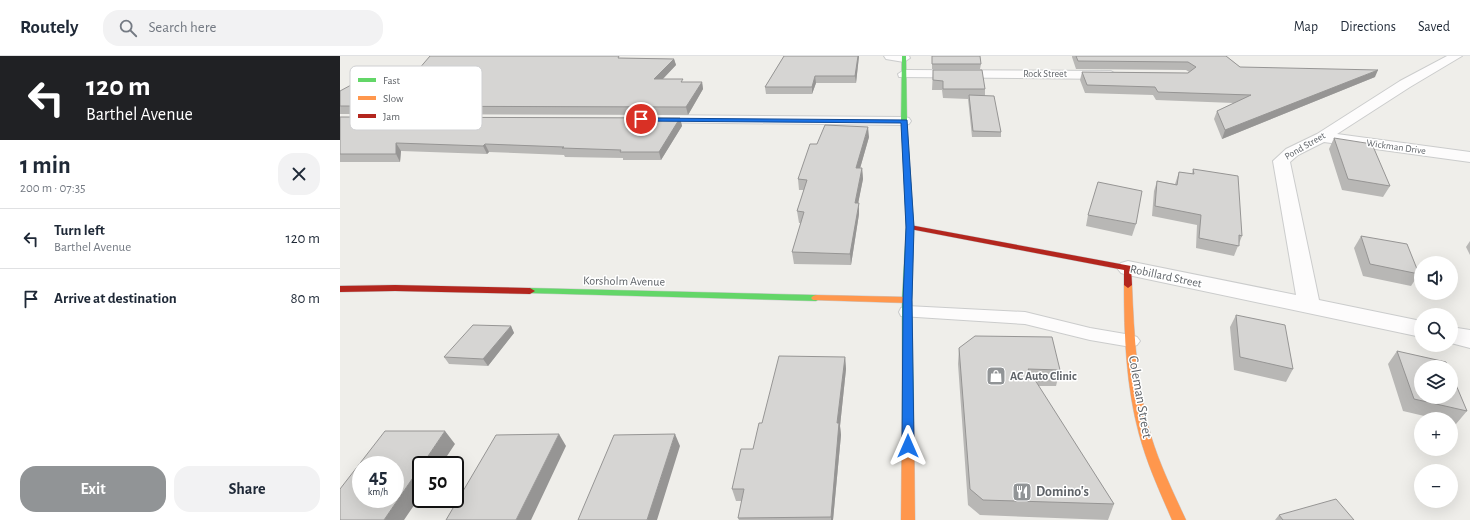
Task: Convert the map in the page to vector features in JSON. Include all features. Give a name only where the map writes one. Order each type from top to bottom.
[{"type":"street","points":[[890,56],[904,57],[904,121],[910,227],[907,306],[908,520]]},
{"type":"street","name":"Pond Street","points":[[1309,306],[1281,161],[1292,152],[1322,137],[1405,84],[1456,56]]},
{"type":"street","points":[[1045,62],[1051,74]]},
{"type":"street","name":"Rock Street","points":[[904,74],[1123,75]]},
{"type":"street","points":[[638,119],[904,121]]},
{"type":"street","name":"Wickman Drive","points":[[1322,137],[1470,157]]},
{"type":"street","name":"Robillard Street","points":[[910,227],[1128,268],[1414,328]]},
{"type":"street","name":"Coleman Street","points":[[1128,268],[1131,341],[1138,399],[1149,445],[1179,520]]},
{"type":"street","name":"Korsholm Avenue","points":[[340,289],[403,288],[907,306]]},
{"type":"street","points":[[1458,336],[1470,339]]},
{"type":"lane","points":[[907,306],[1010,316],[1090,334],[1131,341]]},
{"type":"building","points":[[430,56],[619,56],[618,58],[674,59],[654,79],[683,79],[681,82],[702,82],[686,107],[482,106],[482,66],[421,66]]},
{"type":"building","points":[[784,56],[858,56],[855,76],[815,76],[812,87],[765,87]]},
{"type":"building","points":[[932,56],[980,56],[981,64],[932,64]]},
{"type":"building","points":[[1076,56],[1226,56],[1240,67],[1378,70],[1225,130],[1217,111],[1251,95],[1158,92],[1155,87],[1087,85],[1082,72],[1188,73],[1196,67],[1188,62],[1078,61]]},
{"type":"building","points":[[933,70],[982,70],[985,89],[943,89],[943,81],[933,80]]},
{"type":"building","points":[[350,86],[350,106],[340,106],[340,91]]},
{"type":"building","points":[[969,95],[994,96],[1001,132],[973,131]]},
{"type":"building","points":[[340,117],[350,117],[350,130],[482,130],[482,117],[680,118],[659,152],[620,152],[621,150],[485,144],[483,146],[396,143],[396,154],[340,154]]},
{"type":"building","points":[[825,125],[868,127],[856,168],[862,168],[855,203],[859,203],[850,254],[792,252],[804,212],[797,211],[807,180],[798,179],[810,144],[817,144]]},
{"type":"building","points":[[1334,138],[1372,144],[1390,186],[1348,179]]},
{"type":"building","points":[[1193,169],[1238,176],[1242,236],[1239,235],[1239,246],[1199,238],[1201,215],[1155,206],[1157,181],[1177,185],[1179,172],[1194,174]]},
{"type":"building","points":[[1098,182],[1142,191],[1136,224],[1088,215]]},
{"type":"building","points":[[1361,236],[1407,244],[1414,262],[1414,273],[1370,264]]},
{"type":"building","points":[[1236,315],[1285,325],[1293,369],[1240,357]]},
{"type":"building","points":[[473,325],[511,326],[483,359],[444,357]]},
{"type":"building","points":[[975,336],[1052,337],[1060,370],[1028,369],[1114,504],[983,500],[970,489],[959,348]]},
{"type":"building","points":[[1397,351],[1437,360],[1414,360],[1414,399]]},
{"type":"building","points":[[779,356],[845,357],[837,423],[839,423],[831,517],[738,518],[744,489],[732,489],[741,449],[753,449],[759,423],[762,423]]},
{"type":"building","points":[[1458,390],[1467,411],[1436,404],[1458,404]]},
{"type":"building","points":[[385,431],[445,431],[428,456],[412,456],[412,479],[404,491],[404,456],[366,456]]},
{"type":"building","points":[[559,434],[516,520],[446,520],[453,508],[464,508],[464,489],[496,435]]},
{"type":"building","points":[[675,434],[647,520],[578,520],[614,435]]},
{"type":"building","points":[[352,474],[352,508],[392,508],[384,520],[340,520],[340,489]]},
{"type":"building","points":[[1336,499],[1354,520],[1283,520],[1279,515]]},
{"type":"traffic: fast","points":[[904,56],[904,121],[910,227],[907,300],[908,423]]},
{"type":"traffic: fast","points":[[530,291],[816,298]]},
{"type":"traffic: slow","points":[[1128,285],[1131,354],[1138,406],[1145,436],[1163,485],[1179,520]]},
{"type":"traffic: slow","points":[[816,298],[907,300]]},
{"type":"traffic: slow","points":[[908,423],[908,520]]},
{"type":"traffic: jam","points":[[910,227],[1128,268],[1128,285]]},
{"type":"traffic: jam","points":[[340,289],[395,288],[530,291]]},
{"type":"place","name":"AC Auto Clinic","points":[[996,376]]},
{"type":"place","name":"Domino's","points":[[1022,492]]},
{"type":"route","points":[[641,119],[904,121],[910,227],[907,300],[908,446]]}]
